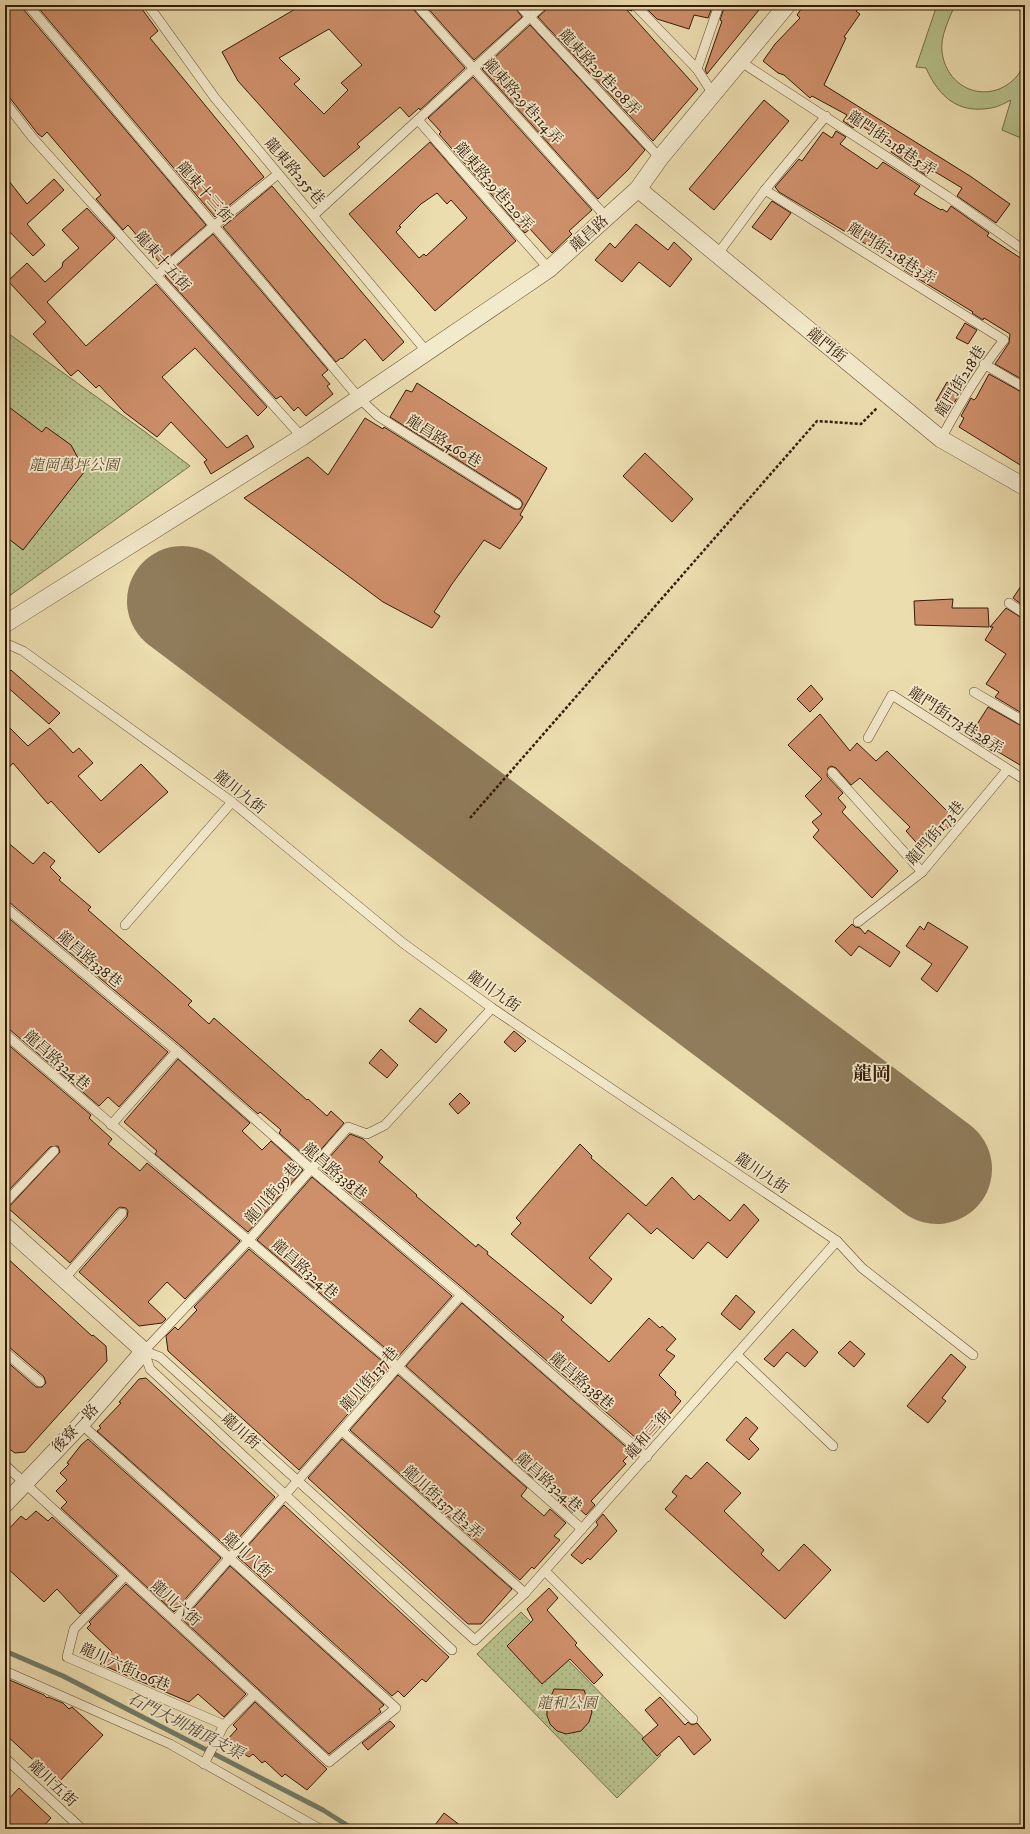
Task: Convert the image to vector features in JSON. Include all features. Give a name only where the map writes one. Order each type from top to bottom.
[{"type":"street","name":"龍昌路","points":[[5,624],[344,410],[359,398],[549,269],[638,189],[660,158],[787,5]]},
{"type":"street","name":"龍門街","points":[[638,189],[942,439],[1025,487]]},
{"type":"street","name":"龍川街","points":[[5,1226],[144,1351]]},
{"type":"street","name":"後寮一路","points":[[5,1504],[24,1482],[81,1424],[144,1351]]},
{"type":"lane","name":"龍東十三街","points":[[28,5],[93,84],[215,225],[359,398]]},
{"type":"lane","name":"龍東路255巷","points":[[148,5],[215,98],[427,352]]},
{"type":"lane","name":"龍東路29巷114弄","points":[[417,5],[475,68],[607,218]]},
{"type":"lane","name":"龍東路29巷108弄","points":[[519,5],[660,158]]},
{"type":"lane","points":[[314,215],[543,5]]},
{"type":"lane","points":[[635,5],[697,69],[713,94]]},
{"type":"lane","points":[[697,69],[719,5]]},
{"type":"lane","name":"龍門街218巷5弄","points":[[741,62],[826,116],[1025,251]]},
{"type":"lane","name":"龍東十五街","points":[[5,102],[32,136],[302,437]]},
{"type":"lane","points":[[717,255],[765,190],[826,116]]},
{"type":"lane","name":"龍東路29巷120弄","points":[[418,120],[549,269]]},
{"type":"lane","points":[[157,275],[215,225],[278,174]]},
{"type":"lane","name":"龍門街218巷3弄","points":[[765,190],[1004,340]]},
{"type":"lane","name":"龍門街218巷","points":[[942,439],[962,399],[984,364],[1004,340]]},
{"type":"lane","points":[[984,364],[1025,388]]},
{"type":"lane","name":"龍昌路460巷","points":[[359,398],[378,416],[517,504]]},
{"type":"lane","points":[[1009,603],[1025,614]]},
{"type":"lane","name":"龍川九街","points":[[5,643],[23,651],[232,802],[402,943],[492,1008],[837,1241],[862,1268],[973,1355]]},
{"type":"lane","points":[[974,692],[1025,722]]},
{"type":"lane","name":"龍門街173巷28弄","points":[[868,738],[892,695],[1007,770],[1025,780]]},
{"type":"lane","name":"龍門街173巷","points":[[858,922],[922,872],[1007,770]]},
{"type":"lane","points":[[832,772],[922,872]]},
{"type":"lane","points":[[125,925],[232,802]]},
{"type":"lane","name":"龍昌路338巷","points":[[5,907],[176,1051],[311,1169],[461,1295],[647,1457]]},
{"type":"lane","name":"龍川街99巷","points":[[144,1351],[249,1240],[348,1127],[367,1134],[385,1125],[492,1008]]},
{"type":"lane","name":"龍昌路324巷","points":[[5,1034],[398,1367],[582,1529]]},
{"type":"lane","points":[[111,1125],[176,1051]]},
{"type":"lane","points":[[5,1203],[54,1151]]},
{"type":"lane","points":[[64,1279],[122,1213]]},
{"type":"lane","name":"龍和三街","points":[[475,1640],[525,1593],[545,1571],[837,1241]]},
{"type":"lane","name":"龍川街137巷","points":[[175,1620],[231,1559],[285,1495],[461,1295]]},
{"type":"lane","points":[[144,1351],[150,1368],[452,1650]]},
{"type":"lane","name":"龍川街","points":[[144,1351],[160,1358],[475,1640]]},
{"type":"lane","points":[[5,1352],[40,1382]]},
{"type":"lane","points":[[737,1355],[833,1446]]},
{"type":"lane","name":"龍川八街","points":[[81,1424],[396,1708],[329,1762]]},
{"type":"lane","name":"龍川街137巷2弄","points":[[342,1431],[525,1593]]},
{"type":"lane","name":"龍川六街","points":[[5,1465],[329,1762]]},
{"type":"lane","points":[[545,1571],[693,1719]]},
{"type":"lane","name":"龍川六街106巷","points":[[125,1576],[74,1629],[67,1657],[224,1726]]},
{"type":"lane","points":[[5,1671],[205,1761],[313,1827]]},
{"type":"lane","points":[[205,1761],[224,1726],[255,1694]]},
{"type":"lane","name":"龍川五街","points":[[5,1758],[82,1829]]},
{"type":"path","points":[[470,818],[816,421],[861,424],[889,396]]},
{"type":"green space","points":[[937,5],[955,5],[942,40],[942,52],[946,65],[952,76],[961,85],[972,90],[983,92],[995,90],[1007,85],[1021,70],[1025,57],[1025,127],[1021,138],[1002,130],[1011,100],[991,108],[979,109],[959,106],[944,95],[937,87],[926,68],[916,67]]},
{"type":"green space","name":"龍岡萬坪公園","points":[[5,331],[190,466],[5,599]]},
{"type":"green space","name":"龍和公園","points":[[521,1612],[661,1755],[617,1798],[477,1654]]},
{"type":"building","points":[[5,5],[22,5],[23,9],[206,225],[161,264],[128,225],[123,230],[96,199],[101,195],[47,132],[42,137],[38,134],[10,98],[5,96]]},
{"type":"building","points":[[36,5],[139,5],[158,31],[150,38],[264,177],[215,217]]},
{"type":"building","points":[[302,5],[411,5],[465,68],[420,110],[419,108],[409,117],[400,107],[357,144],[360,147],[324,177],[238,81],[222,52]],"holes":[[[329,29],[362,65],[341,83],[348,90],[324,114],[294,84],[300,79],[279,58]]]},
{"type":"building","points":[[425,5],[513,5],[522,17],[474,60]]},
{"type":"building","points":[[549,5],[629,5],[632,11],[626,9],[698,89],[653,141],[538,17],[547,9]]},
{"type":"building","points":[[643,5],[713,5],[708,18],[694,15],[689,29],[657,19]]},
{"type":"building","points":[[725,5],[763,5],[707,74],[705,70],[722,21],[720,20]]},
{"type":"building","points":[[804,5],[860,5],[856,11],[860,14],[844,37],[846,38],[824,85],[970,176],[1010,204],[996,223],[957,196],[962,188],[932,170],[927,176],[891,152],[895,147],[857,123],[853,128],[843,121],[847,115],[812,96],[810,98],[784,75],[778,73],[763,61],[775,44],[800,18],[797,15]]},
{"type":"building","points":[[530,25],[645,150],[628,170],[598,199],[482,69]]},
{"type":"building","points":[[473,77],[592,210],[569,231],[572,234],[552,253],[530,229],[525,233],[439,134],[441,132],[428,118]]},
{"type":"building","points":[[764,100],[789,121],[714,210],[689,189]]},
{"type":"building","points":[[836,131],[846,137],[840,144],[877,169],[883,162],[920,186],[914,194],[947,212],[951,206],[989,233],[987,236],[1025,261],[1025,381],[995,364],[1009,343],[1010,334],[984,318],[983,320],[972,313],[973,312],[904,270],[906,268],[779,192],[775,187],[799,159],[802,161],[823,132],[832,138]]},
{"type":"building","points":[[430,142],[516,241],[435,311],[349,214]],"holes":[[[437,193],[447,204],[451,200],[467,218],[426,256],[424,254],[419,258],[396,232],[401,227],[399,226],[421,204]]]},
{"type":"building","points":[[5,176],[27,204],[54,179],[64,190],[27,224],[45,245],[33,256],[5,227]]},
{"type":"building","points":[[272,186],[404,342],[383,361],[365,339],[342,359],[341,358],[336,362],[223,227]]},
{"type":"building","points":[[772,201],[791,213],[771,240],[752,227]]},
{"type":"building","points":[[87,208],[115,238],[47,302],[86,346],[156,284],[267,407],[258,416],[195,348],[162,377],[227,448],[247,435],[254,447],[211,474],[204,462],[207,460],[171,422],[157,437],[124,412],[99,385],[96,388],[78,370],[71,376],[33,334],[46,322],[8,281],[27,263],[45,282],[62,267],[63,262],[79,248],[62,230]]},
{"type":"building","points":[[636,224],[668,250],[674,242],[692,259],[670,287],[639,262],[622,282],[595,260],[610,243],[615,248]]},
{"type":"building","points":[[213,234],[328,370],[322,375],[330,384],[327,386],[333,394],[306,416],[298,407],[294,411],[281,396],[276,399],[165,276]]},
{"type":"building","points":[[965,323],[977,330],[968,344],[956,338]]},
{"type":"building","points":[[989,374],[1025,394],[1025,468],[959,427],[964,418],[961,416],[971,398],[974,400],[976,398]]},
{"type":"building","points":[[947,382],[961,391],[950,410],[936,401]]},
{"type":"building","points":[[417,383],[547,468],[520,515],[523,517],[500,549],[484,540],[452,584],[434,612],[440,616],[432,628],[383,602],[244,498],[308,457],[328,475],[365,418],[383,429],[384,427],[514,509],[520,509],[523,504],[520,499],[390,417],[406,390],[412,392]]},
{"type":"building","points":[[5,404],[42,432],[46,427],[71,445],[85,471],[23,550],[5,536]]},
{"type":"building","points":[[645,453],[693,499],[672,522],[623,476]]},
{"type":"building","points":[[1025,580],[1025,607],[1013,598]]},
{"type":"building","points":[[953,599],[952,608],[988,608],[989,627],[915,625],[914,601]]},
{"type":"building","points":[[1006,608],[1025,620],[1025,705],[1020,712],[995,697],[999,692],[986,684],[1006,654],[985,640],[993,627],[990,627]]},
{"type":"building","points":[[11,670],[60,713],[49,724],[5,685],[5,676]]},
{"type":"building","points":[[811,685],[823,699],[810,712],[797,699]]},
{"type":"building","points":[[988,707],[1025,728],[1025,768],[995,750],[994,752],[969,737]]},
{"type":"building","points":[[820,714],[850,751],[857,743],[876,761],[887,751],[955,819],[945,831],[943,829],[922,849],[906,831],[910,827],[860,778],[851,785],[836,768],[831,766],[828,768],[827,776],[843,793],[838,798],[846,807],[842,812],[898,871],[872,898],[813,837],[819,830],[812,822],[822,814],[805,796],[822,779],[788,745]]},
{"type":"building","points":[[5,723],[28,746],[50,728],[73,753],[79,748],[93,763],[78,776],[101,801],[141,764],[168,792],[99,853],[51,801],[48,804],[13,763],[5,772]]},
{"type":"building","points":[[5,840],[33,864],[44,852],[55,861],[50,867],[61,878],[59,880],[91,907],[88,910],[192,1001],[188,1005],[209,1024],[214,1018],[307,1100],[308,1099],[327,1116],[331,1111],[344,1123],[311,1161],[279,1133],[281,1130],[260,1112],[258,1114],[181,1046],[9,902],[5,901]]},
{"type":"building","points":[[5,915],[168,1052],[119,1107],[108,1097],[99,1106],[9,1029],[5,1028]]},
{"type":"building","points":[[928,922],[968,947],[937,992],[921,979],[932,964],[906,946],[920,926],[924,930]]},
{"type":"building","points":[[852,924],[855,927],[860,928],[865,934],[868,930],[900,952],[890,967],[859,946],[851,956],[835,941]]},
{"type":"building","points":[[420,1008],[447,1030],[436,1043],[409,1021]]},
{"type":"building","points":[[514,1031],[526,1041],[515,1052],[504,1042]]},
{"type":"building","points":[[5,1042],[91,1115],[89,1118],[112,1139],[108,1144],[140,1171],[147,1163],[240,1241],[185,1299],[167,1282],[148,1302],[166,1319],[162,1323],[139,1326],[79,1272],[127,1217],[128,1211],[126,1208],[120,1207],[117,1209],[70,1263],[8,1208],[60,1152],[58,1146],[50,1147],[5,1194]]},
{"type":"building","points":[[381,1049],[398,1065],[387,1078],[369,1063]]},
{"type":"building","points":[[178,1059],[250,1123],[242,1131],[262,1150],[271,1141],[303,1170],[248,1232],[155,1154],[157,1151],[124,1122]]},
{"type":"building","points":[[460,1093],[470,1103],[458,1114],[449,1104]]},
{"type":"building","points":[[350,1134],[363,1139],[383,1157],[379,1162],[417,1195],[416,1196],[476,1247],[478,1244],[488,1252],[487,1254],[564,1317],[561,1320],[609,1362],[649,1318],[660,1328],[662,1326],[676,1339],[666,1350],[675,1356],[659,1375],[676,1392],[675,1395],[681,1401],[644,1445],[465,1290],[320,1168]]},
{"type":"building","points":[[580,1144],[592,1156],[591,1158],[646,1206],[672,1177],[694,1200],[699,1195],[730,1221],[744,1204],[759,1220],[727,1258],[708,1242],[693,1259],[657,1228],[651,1234],[628,1213],[589,1258],[612,1279],[591,1304],[511,1234],[521,1223],[516,1218]]},
{"type":"building","points":[[312,1177],[452,1296],[397,1358],[257,1240]]},
{"type":"building","points":[[249,1249],[389,1367],[299,1470],[168,1351],[166,1336],[175,1327],[178,1330],[197,1310],[194,1307]]},
{"type":"building","points":[[5,1256],[92,1336],[93,1335],[106,1346],[107,1361],[25,1452],[15,1453],[5,1446],[5,1360],[36,1387],[42,1387],[46,1383],[44,1377],[9,1347],[5,1346]]},
{"type":"building","points":[[736,1295],[755,1312],[740,1330],[721,1314]]},
{"type":"building","points":[[462,1303],[632,1452],[623,1461],[626,1464],[591,1501],[595,1505],[586,1515],[578,1508],[573,1513],[558,1500],[562,1495],[537,1475],[534,1479],[406,1366]]},
{"type":"building","points":[[793,1329],[818,1352],[805,1367],[787,1352],[774,1367],[764,1359]]},
{"type":"building","points":[[850,1341],[865,1354],[854,1367],[838,1353]]},
{"type":"building","points":[[951,1354],[966,1367],[942,1398],[946,1401],[928,1423],[907,1406]]},
{"type":"building","points":[[398,1375],[527,1488],[521,1496],[544,1516],[550,1509],[566,1523],[554,1536],[560,1540],[534,1569],[532,1567],[520,1580],[350,1430]]},
{"type":"building","points":[[146,1378],[275,1497],[229,1549],[97,1431],[101,1428],[99,1426],[121,1403],[119,1402],[139,1379]]},
{"type":"building","points":[[746,1417],[758,1428],[749,1439],[759,1449],[749,1460],[726,1440]]},
{"type":"building","points":[[88,1439],[221,1558],[174,1612],[61,1508],[67,1502],[56,1491],[67,1480],[60,1473],[69,1464],[67,1463],[81,1445]]},
{"type":"building","points":[[342,1439],[512,1589],[481,1624],[468,1624],[308,1478]]},
{"type":"building","points":[[707,1462],[741,1493],[724,1511],[764,1550],[761,1554],[779,1571],[804,1544],[831,1570],[785,1619],[665,1509],[677,1496],[672,1492],[686,1475],[691,1479]]},
{"type":"building","points":[[284,1505],[449,1657],[426,1682],[422,1679],[404,1697],[398,1691],[392,1696],[238,1557]]},
{"type":"building","points":[[36,1511],[48,1521],[52,1517],[117,1576],[80,1614],[57,1589],[44,1602],[5,1566],[5,1533],[21,1516],[26,1520]]},
{"type":"building","points":[[603,1514],[617,1531],[590,1560],[588,1558],[582,1564],[571,1555],[598,1525],[596,1522]]},
{"type":"building","points":[[230,1566],[384,1705],[379,1709],[381,1712],[329,1754],[183,1620]]},
{"type":"building","points":[[126,1584],[246,1694],[224,1717],[198,1694],[189,1702],[100,1664],[112,1652],[87,1628],[91,1624],[89,1622]]},
{"type":"building","points":[[549,1588],[558,1598],[547,1610],[577,1643],[575,1645],[603,1675],[594,1684],[570,1659],[542,1684],[507,1646],[533,1620],[527,1609]]},
{"type":"building","points":[[5,1678],[44,1695],[47,1698],[48,1697],[63,1703],[69,1709],[72,1707],[103,1735],[58,1783],[5,1734]]},
{"type":"building","points":[[554,1689],[584,1690],[592,1712],[589,1722],[581,1731],[566,1734],[557,1731],[550,1724],[547,1716],[547,1707]]},
{"type":"building","points":[[660,1697],[685,1725],[688,1722],[692,1725],[697,1723],[711,1740],[694,1755],[679,1736],[657,1756],[642,1739],[658,1725],[645,1710]]},
{"type":"building","points":[[255,1702],[327,1769],[307,1790],[285,1774],[282,1777],[265,1761],[262,1763],[253,1754],[249,1757],[225,1742],[237,1729],[233,1725]]},
{"type":"building","points":[[390,1721],[395,1726],[368,1750],[362,1743]]},
{"type":"building","points":[[19,1788],[51,1818],[41,1829],[5,1829],[5,1803]]},
{"type":"building","points":[[444,1813],[465,1829],[432,1829]]},
{"type":"waterway","name":"石門大圳埔頂支渠","points":[[5,1651],[63,1676],[323,1810],[353,1829]]},
{"type":"runway","points":[[182,601],[937,1169]]},
{"type":"district","name":"龍岡","points":[[872,1073]]}]
